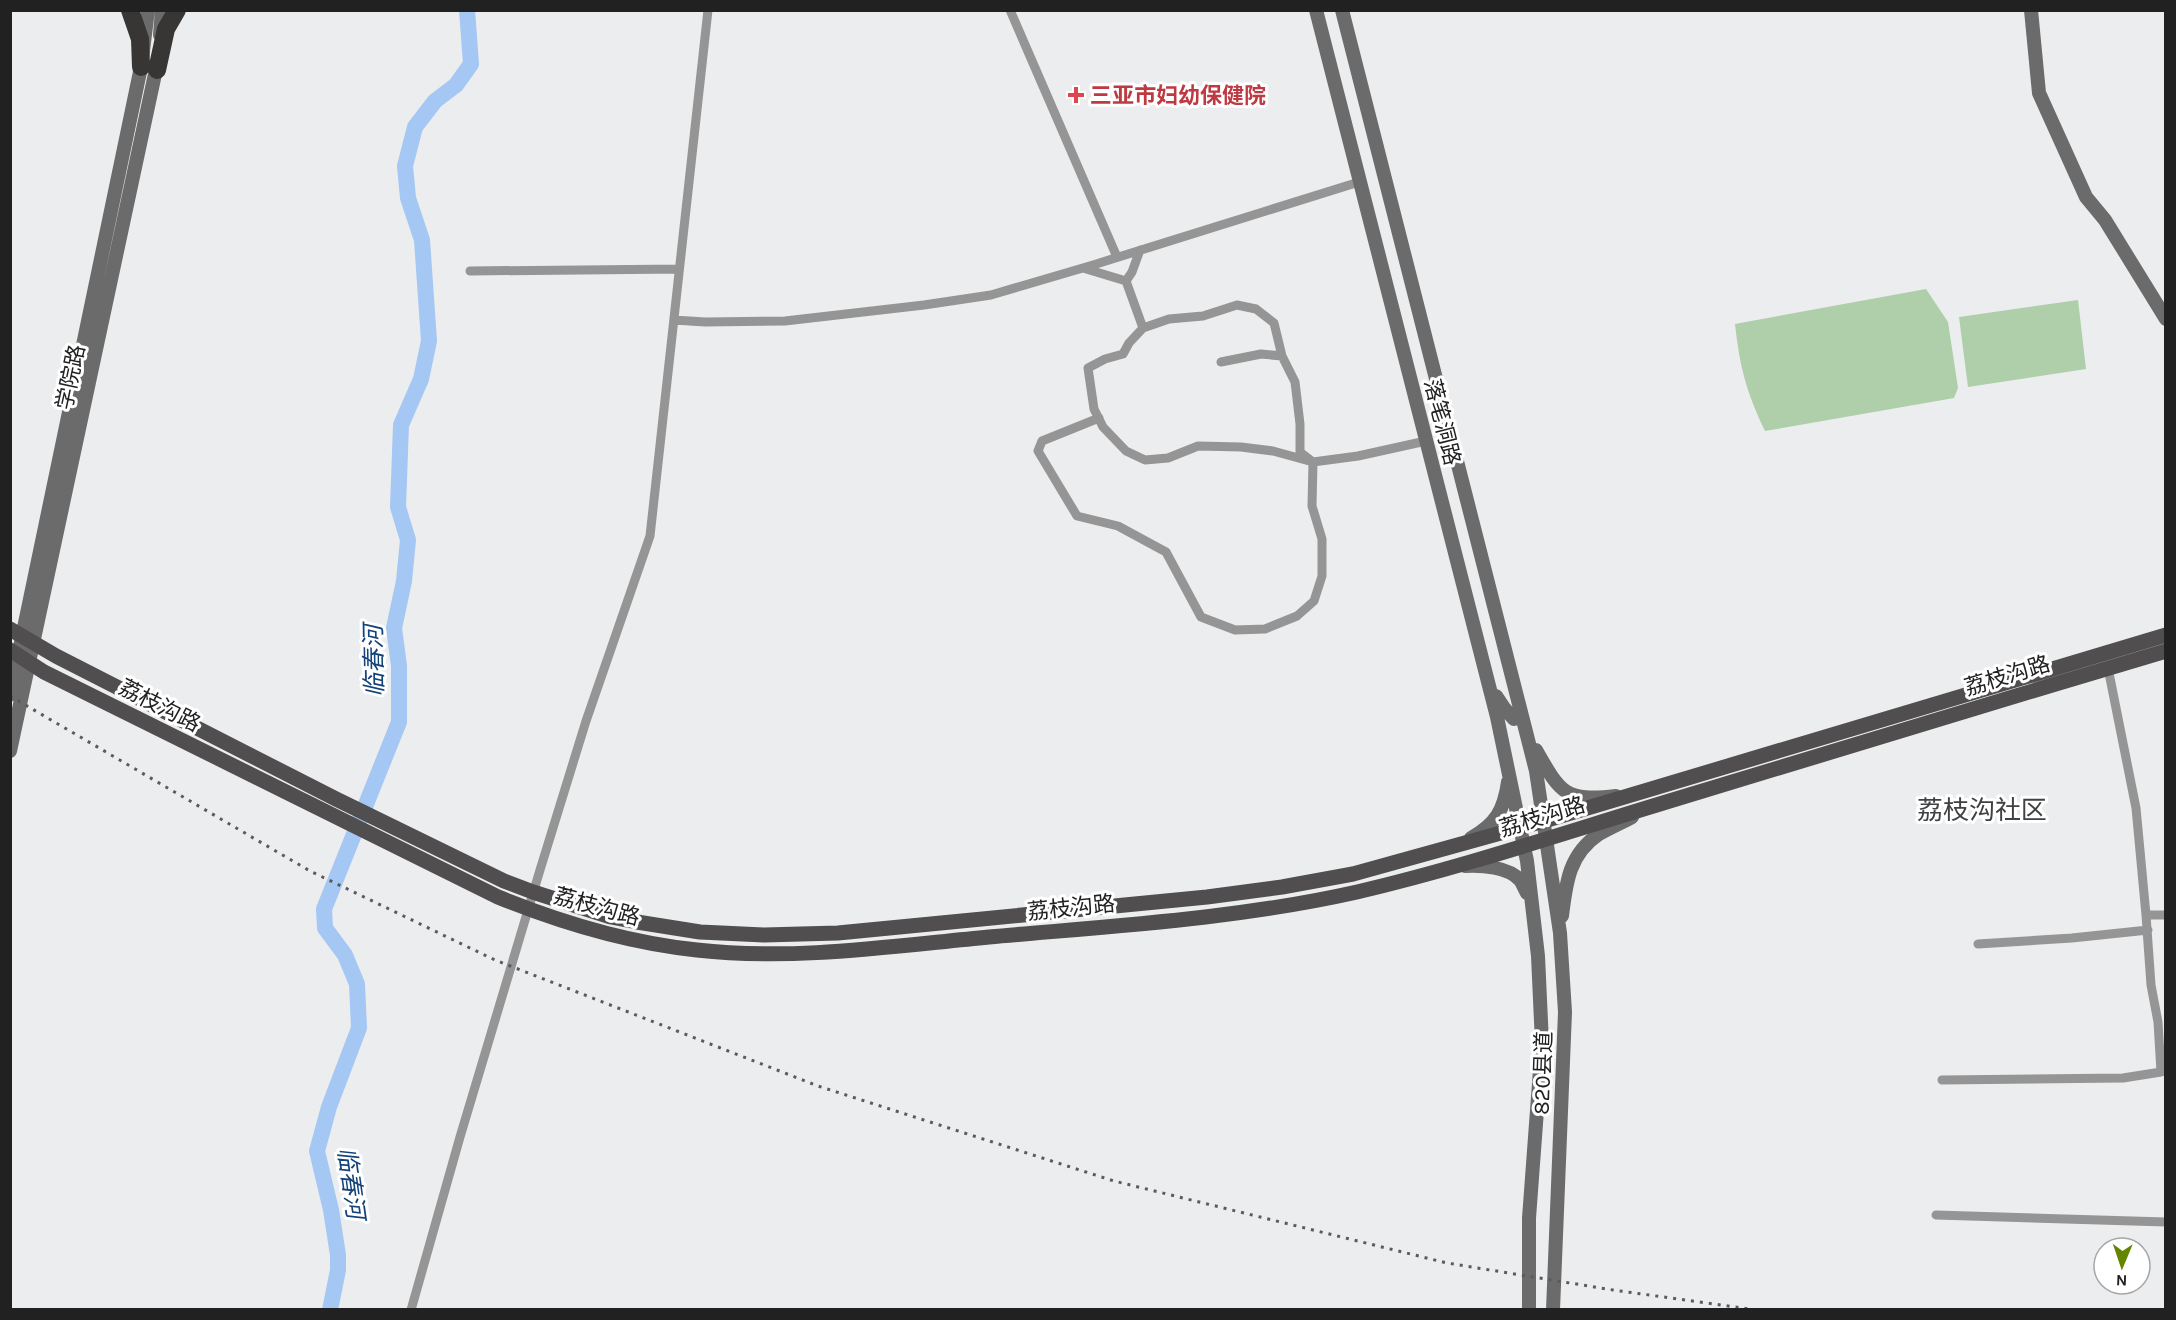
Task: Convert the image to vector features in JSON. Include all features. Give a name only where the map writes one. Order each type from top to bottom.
[{"type":"highway","points":[[130,10],[149,69]]},
{"type":"highway","points":[[149,69],[177,10]]},
{"type":"main road","name":"学院路","points":[[148,10],[149,69]]},
{"type":"main road","name":"学院路","points":[[10,750],[22,636],[162,10]]},
{"type":"main road","name":"落笔洞路","points":[[1316,10],[1487,678],[1524,845]]},
{"type":"main road","name":"落笔洞路","points":[[1342,10],[1536,771],[1547,838]]},
{"type":"main road","points":[[2031,10],[2039,93],[2086,197],[2105,220],[2166,319]]},
{"type":"main road","name":"荔枝沟路","points":[[22,636],[336,799],[533,892],[611,917],[700,932],[764,935],[838,933],[1123,906],[1282,887],[1353,874],[1521,828],[2166,635]]},
{"type":"main road","name":"荔枝沟路","points":[[20,656],[330,814],[529,910],[633,940],[699,950],[764,954],[839,951],[1060,931],[1274,907],[1357,892],[1524,845],[2166,651]]},
{"type":"main road","name":"学院路","points":[[10,695],[20,656]]},
{"type":"main road","points":[[1487,678],[1511,717],[1519,718],[1520,710]]},
{"type":"main road","points":[[1527,735],[1561,789],[1579,798],[1639,793]]},
{"type":"main road","points":[[1460,845],[1485,830],[1503,807],[1508,783],[1506,756]]},
{"type":"main road","points":[[1560,933],[1569,871],[1579,850],[1598,835],[1644,809]]},
{"type":"main road","name":"820县道","points":[[1547,838],[1560,933],[1565,1012],[1553,1310]]},
{"type":"main road","name":"820县道","points":[[1524,845],[1540,983],[1542,1042],[1529,1218],[1529,1310]]},
{"type":"main road","points":[[1445,868],[1476,865],[1502,870],[1520,880],[1532,902]]},
{"type":"street","points":[[411,1310],[533,892],[586,721],[650,536],[708,10]]},
{"type":"street","points":[[1010,10],[1117,257]]},
{"type":"street","points":[[674,320],[785,321],[991,295],[1359,182]]},
{"type":"street","points":[[1140,250],[1126,281],[1143,328]]},
{"type":"street","points":[[1083,268],[1126,281]]},
{"type":"street","points":[[470,271],[679,269]]},
{"type":"street","points":[[1313,462],[1300,452],[1300,424],[1295,382],[1282,356],[1274,323],[1256,309],[1237,305],[1203,316],[1169,319],[1143,328],[1129,343],[1123,354],[1105,359],[1088,368],[1094,409],[1103,427],[1126,452],[1145,460],[1168,458],[1198,446],[1230,446],[1273,451],[1313,462],[1358,456],[1426,441]]},
{"type":"street","points":[[1221,362],[1261,354],[1282,356]]},
{"type":"street","points":[[1099,418],[1042,441],[1038,451],[1077,516],[1118,526],[1166,552],[1201,617],[1235,630],[1265,629],[1297,616],[1314,601],[1322,576],[1322,539],[1312,506],[1313,462]]},
{"type":"street","points":[[1942,1080],[2123,1078],[2161,1072],[2136,808],[2108,668]]},
{"type":"street","points":[[2146,915],[2166,915]]},
{"type":"street","points":[[1977,944],[2072,939],[2148,930]]},
{"type":"street","points":[[1936,1215],[2166,1222]]},
{"type":"green space","points":[[1926,289],[1948,322],[1958,388],[1954,398],[1765,431],[1745,379],[1735,324]]},
{"type":"green space","points":[[2078,300],[2086,369],[1968,387],[1959,317]]},
{"type":"waterway","name":"临春河","points":[[330,1310],[338,1270],[338,1255],[331,1210],[317,1151],[329,1107],[359,1028],[357,984],[345,955],[325,928],[324,909],[399,722],[399,666],[394,628],[404,581],[408,540],[398,507],[401,425],[421,379],[429,341],[422,240],[408,198],[405,166],[415,127],[435,101],[456,85],[471,64],[467,10]]},
{"type":"railway","points":[[10,696],[310,871],[495,960],[818,1086],[1114,1181],[1447,1263],[1613,1290],[1757,1310]]},
{"type":"place","name":"三亚市妇幼保健院","points":[[1076,95]]},
{"type":"district","name":"荔枝沟社区","points":[[1982,810]]}]
